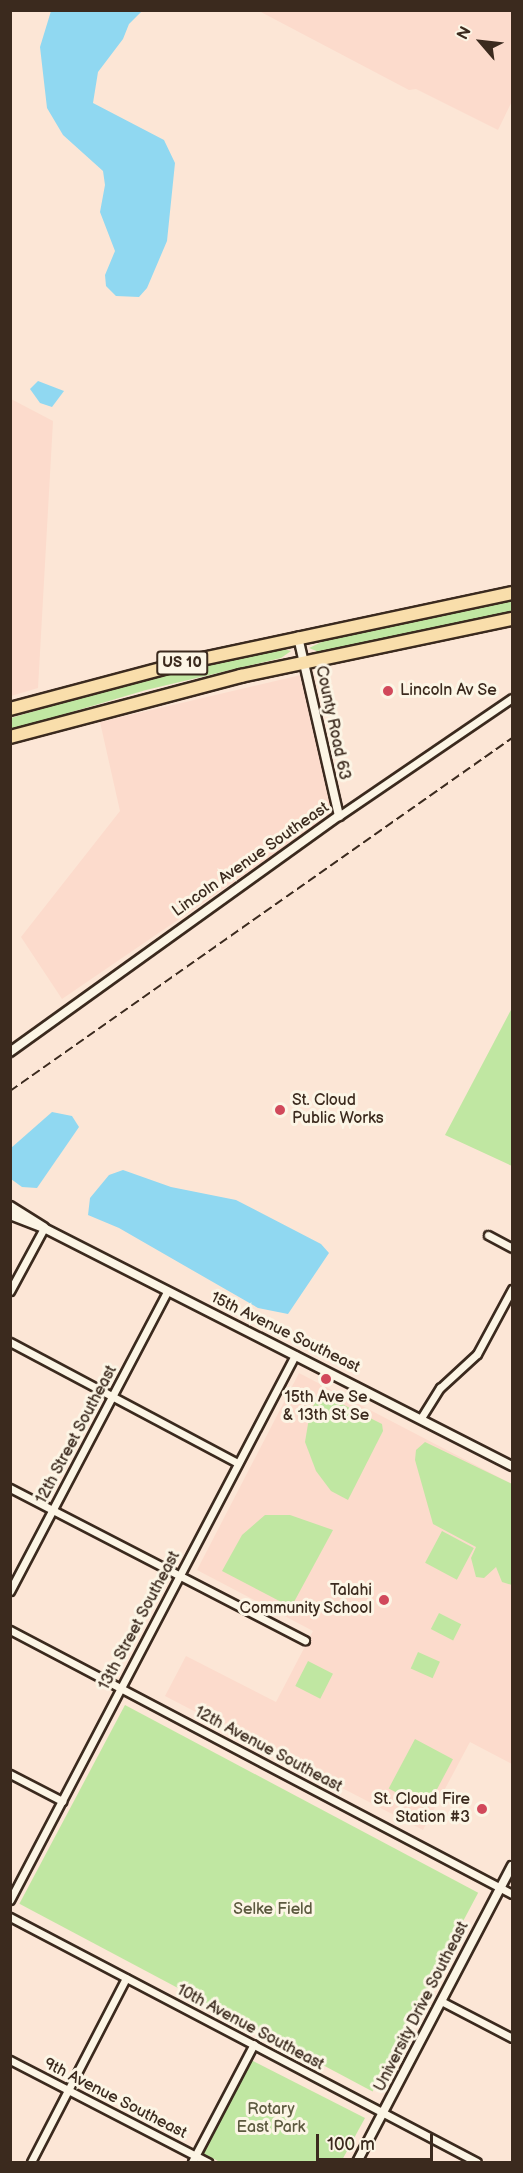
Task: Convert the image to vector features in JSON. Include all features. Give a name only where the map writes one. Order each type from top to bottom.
[{"type":"highway","name":"US 10","points":[[10,709],[298,637],[513,593]]},
{"type":"highway","name":"US 10","points":[[10,737],[304,662],[513,619]]},
{"type":"street","name":"County Road 63","points":[[298,637],[339,816]]},
{"type":"street","name":"Lincoln Avenue Southeast","points":[[10,1052],[339,816],[513,698]]},
{"type":"street","name":"15th Avenue Southeast","points":[[10,1206],[44,1228],[166,1292],[513,1466]]},
{"type":"street","name":"15th Avenue Southeast","points":[[10,1215],[44,1228]]},
{"type":"street","points":[[10,1291],[44,1228]]},
{"type":"street","points":[[488,1235],[513,1248]]},
{"type":"street","points":[[421,1419],[442,1386],[477,1354],[513,1289]]},
{"type":"street","name":"12th Street Southeast","points":[[10,1591],[166,1292]]},
{"type":"street","points":[[10,1342],[111,1398],[238,1463]]},
{"type":"street","name":"13th Street Southeast","points":[[10,1900],[295,1355]]},
{"type":"street","points":[[10,1488],[305,1640]]},
{"type":"street","name":"12th Avenue Southeast","points":[[10,1630],[513,1894]]},
{"type":"street","points":[[10,1774],[62,1801]]},
{"type":"street","name":"University Drive Southeast","points":[[357,2163],[513,1866]]},
{"type":"street","name":"10th Avenue Southeast","points":[[10,1917],[477,2163]]},
{"type":"street","points":[[31,2163],[126,1978]]},
{"type":"street","points":[[441,2001],[513,2038]]},
{"type":"street","points":[[194,2159],[254,2044]]},
{"type":"street","name":"9th Avenue Southeast","points":[[10,2060],[194,2159],[208,2163]]},
{"type":"shaded area","points":[[259,11],[512,11],[512,101],[498,130],[416,89],[409,90]]},
{"type":"shaded area","points":[[11,399],[53,421],[38,688],[11,696]]},
{"type":"shaded area","points":[[301,675],[333,814],[62,999],[21,937],[120,811],[100,722]]},
{"type":"shaded area","name":"Talahi Community School","points":[[299,1373],[512,1484],[512,1764],[470,1742],[423,1830],[165,1696],[186,1656],[276,1702],[313,1631],[197,1570]]},
{"type":"green space","points":[[512,599],[512,612],[319,652],[309,648],[328,639]]},
{"type":"green space","points":[[276,647],[291,651],[281,658],[146,690],[11,730],[11,718],[142,679]]},
{"type":"green space","points":[[512,1008],[512,1166],[445,1135]]},
{"type":"green space","points":[[320,1393],[382,1424],[383,1431],[348,1500],[331,1491],[316,1471],[305,1442],[310,1412]]},
{"type":"green space","points":[[425,1442],[512,1484],[512,1585],[502,1582],[496,1567],[484,1578],[476,1577],[471,1558],[476,1547],[433,1524],[415,1460],[416,1450]]},
{"type":"green space","points":[[265,1515],[290,1515],[333,1530],[294,1602],[287,1605],[222,1571],[242,1535]]},
{"type":"green space","points":[[442,1531],[474,1548],[457,1580],[425,1563]]},
{"type":"green space","points":[[439,1613],[461,1624],[453,1640],[431,1629]]},
{"type":"green space","points":[[418,1652],[440,1662],[433,1678],[411,1668]]},
{"type":"green space","points":[[308,1661],[333,1674],[320,1699],[295,1686]]},
{"type":"green space","name":"Selke Field","points":[[125,1705],[478,1893],[373,2091],[19,1904]]},
{"type":"green space","points":[[415,1739],[453,1759],[427,1809],[389,1788]]},
{"type":"green space","name":"Rotary East Park","points":[[251,2060],[365,2118],[341,2162],[220,2162],[204,2154],[204,2148]]},
{"type":"water","points":[[51,11],[142,11],[129,24],[123,39],[98,72],[93,103],[164,140],[175,163],[167,241],[147,288],[139,297],[116,296],[106,286],[105,275],[115,251],[100,212],[105,185],[103,171],[63,135],[47,108],[40,47]]},
{"type":"water","points":[[38,381],[64,391],[52,407],[40,403],[30,389]]},
{"type":"water","points":[[52,1112],[72,1116],[79,1127],[37,1188],[22,1187],[11,1179],[11,1148]]},
{"type":"water","points":[[123,1170],[171,1187],[236,1200],[321,1244],[329,1253],[288,1314],[258,1308],[119,1228],[88,1215],[90,1198],[109,1175]]},
{"type":"railway","points":[[10,1091],[512,738]]},
{"type":"place","name":"Lincoln Av Se","points":[[388,691]]},
{"type":"place","name":"St. Cloud Public Works","points":[[280,1110]]},
{"type":"place","name":"15th Ave Se & 13th St Se","points":[[326,1379]]},
{"type":"place","name":"Talahi Community School","points":[[384,1600]]},
{"type":"place","name":"St. Cloud Fire Station #3","points":[[482,1809]]}]
